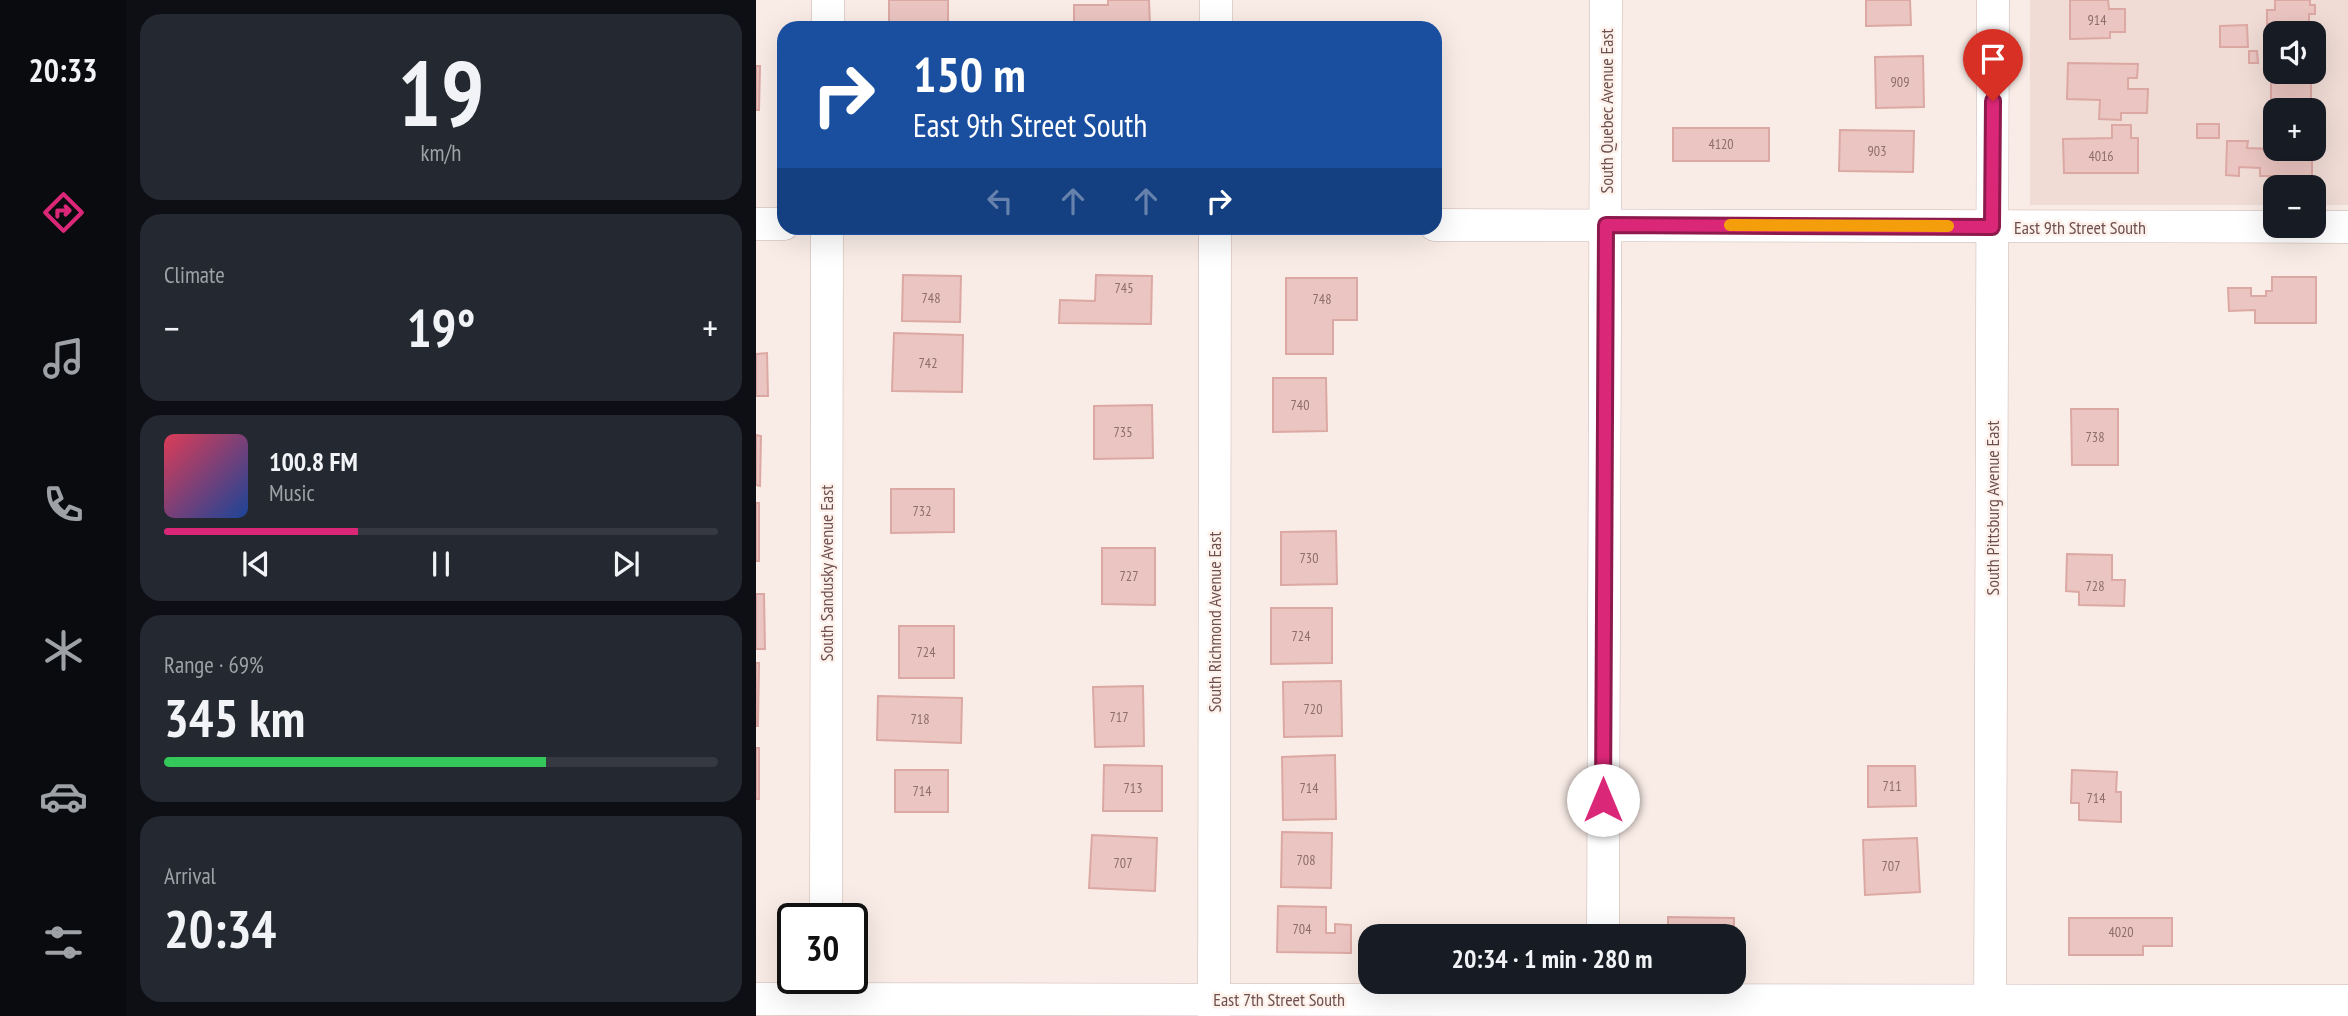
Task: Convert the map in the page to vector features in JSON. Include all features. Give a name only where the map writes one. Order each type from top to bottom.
[{"type":"street","points":[[828,0],[828,21]]},
{"type":"street","points":[[1216,0],[1216,21]]},
{"type":"street","name":"South Quebec Avenue East","points":[[1603,924],[1606,0]]},
{"type":"street","name":"South Pittsburg Avenue East","points":[[1990,1009],[1993,0]]},
{"type":"street","points":[[756,224],[777,224]]},
{"type":"street","name":"East 9th Street South","points":[[1442,225],[2348,227]]},
{"type":"street","name":"South Sandusky Avenue East","points":[[826,903],[827,235]]},
{"type":"street","name":"South Richmond Avenue East","points":[[1214,1007],[1215,235]]},
{"type":"street","name":"East 7th Street South","points":[[756,999],[826,998],[1214,1007],[1602,999],[1990,1009],[2348,1001]]},
{"type":"shaded area","points":[[2030,0],[2348,0],[2348,205],[2326,205],[2326,175],[2263,175],[2263,205],[2030,205]]},
{"type":"building","points":[[889,0],[948,0],[948,21],[889,21]]},
{"type":"building","points":[[1108,0],[1149,0],[1150,21],[1074,21],[1074,5],[1108,5]]},
{"type":"building","points":[[1866,0],[1910,0],[1911,25],[1866,26]]},
{"type":"building","points":[[2070,0],[2108,0],[2109,9],[2125,9],[2125,32],[2110,32],[2110,38],[2070,39]]},
{"type":"building","points":[[2275,0],[2310,0],[2310,5],[2315,5],[2315,14],[2309,14],[2309,21],[2267,21],[2267,10],[2275,10]]},
{"type":"building","points":[[2247,25],[2248,47],[2220,47],[2220,26]]},
{"type":"building","points":[[2249,51],[2257,51],[2258,63],[2249,63]]},
{"type":"building","points":[[1923,56],[1924,107],[1876,108],[1875,57]]},
{"type":"building","points":[[2068,63],[2138,64],[2137,78],[2128,78],[2128,89],[2148,89],[2147,113],[2121,113],[2121,120],[2099,119],[2100,100],[2067,99]]},
{"type":"building","points":[[756,66],[760,66],[759,110],[756,110]]},
{"type":"building","points":[[2271,84],[2311,84],[2311,98],[2271,98]]},
{"type":"building","points":[[2197,124],[2219,124],[2219,138],[2197,138]]},
{"type":"building","points":[[2112,125],[2131,125],[2131,138],[2138,138],[2138,173],[2064,173],[2063,139],[2112,138]]},
{"type":"building","points":[[1673,128],[1769,128],[1769,161],[1673,161]]},
{"type":"building","points":[[1840,130],[1914,131],[1913,172],[1839,171]]},
{"type":"building","points":[[2227,141],[2248,141],[2247,148],[2263,149],[2263,161],[2312,161],[2312,175],[2260,176],[2260,168],[2239,167],[2239,176],[2226,175]]},
{"type":"building","points":[[903,275],[961,276],[960,322],[902,321]]},
{"type":"building","points":[[1096,275],[1152,276],[1151,324],[1059,323],[1060,300],[1095,301]]},
{"type":"building","points":[[2272,277],[2316,277],[2316,323],[2255,323],[2255,310],[2229,311],[2228,288],[2251,288],[2251,296],[2266,296],[2266,291],[2272,291]]},
{"type":"building","points":[[1286,278],[1357,278],[1357,320],[1333,320],[1333,354],[1286,354]]},
{"type":"building","points":[[894,333],[963,335],[962,392],[892,391]]},
{"type":"building","points":[[767,353],[768,396],[756,396],[756,354]]},
{"type":"building","points":[[1273,378],[1326,378],[1327,431],[1273,432]]},
{"type":"building","points":[[1152,405],[1153,458],[1094,459],[1094,406]]},
{"type":"building","points":[[2071,409],[2118,409],[2118,465],[2072,465]]},
{"type":"building","points":[[756,435],[761,436],[760,486],[756,485]]},
{"type":"building","points":[[891,489],[954,489],[954,532],[891,533]]},
{"type":"building","points":[[756,503],[759,503],[759,561],[756,561]]},
{"type":"building","points":[[1336,531],[1337,584],[1281,585],[1281,532]]},
{"type":"building","points":[[1102,548],[1155,548],[1155,605],[1102,604]]},
{"type":"building","points":[[2067,554],[2112,555],[2112,580],[2125,580],[2124,606],[2079,605],[2079,592],[2066,591]]},
{"type":"building","points":[[756,594],[764,594],[765,649],[756,649]]},
{"type":"building","points":[[1271,608],[1332,608],[1332,663],[1271,664]]},
{"type":"building","points":[[899,626],[954,626],[954,678],[899,678]]},
{"type":"building","points":[[756,663],[759,663],[758,726],[756,726]]},
{"type":"building","points":[[1341,681],[1342,736],[1284,737],[1283,682]]},
{"type":"building","points":[[1143,686],[1144,746],[1095,747],[1093,687]]},
{"type":"building","points":[[878,696],[962,698],[961,743],[877,740]]},
{"type":"building","points":[[756,748],[759,748],[759,799],[756,799]]},
{"type":"building","points":[[1335,755],[1336,819],[1283,820],[1282,757]]},
{"type":"building","points":[[1104,765],[1162,766],[1162,811],[1103,811]]},
{"type":"building","points":[[1868,766],[1915,766],[1916,806],[1868,807]]},
{"type":"building","points":[[895,770],[948,770],[948,812],[895,812]]},
{"type":"building","points":[[2072,770],[2117,772],[2116,792],[2121,792],[2121,822],[2079,820],[2079,803],[2071,803]]},
{"type":"building","points":[[1282,832],[1332,833],[1331,888],[1281,887]]},
{"type":"building","points":[[1092,835],[1157,838],[1155,891],[1089,888]]},
{"type":"building","points":[[1917,838],[1920,892],[1865,895],[1863,840]]},
{"type":"building","points":[[1278,906],[1326,907],[1326,933],[1335,933],[1335,924],[1351,925],[1351,953],[1277,952]]},
{"type":"building","points":[[1668,917],[1734,918],[1734,924],[1668,924]]},
{"type":"building","points":[[2069,918],[2172,918],[2172,946],[2143,946],[2143,955],[2069,955]]},
{"type":"slow traffic","points":[[1730,225],[1948,226]]},
{"type":"route","points":[[1603,800],[1606,225],[1992,227],[1993,101]]}]
